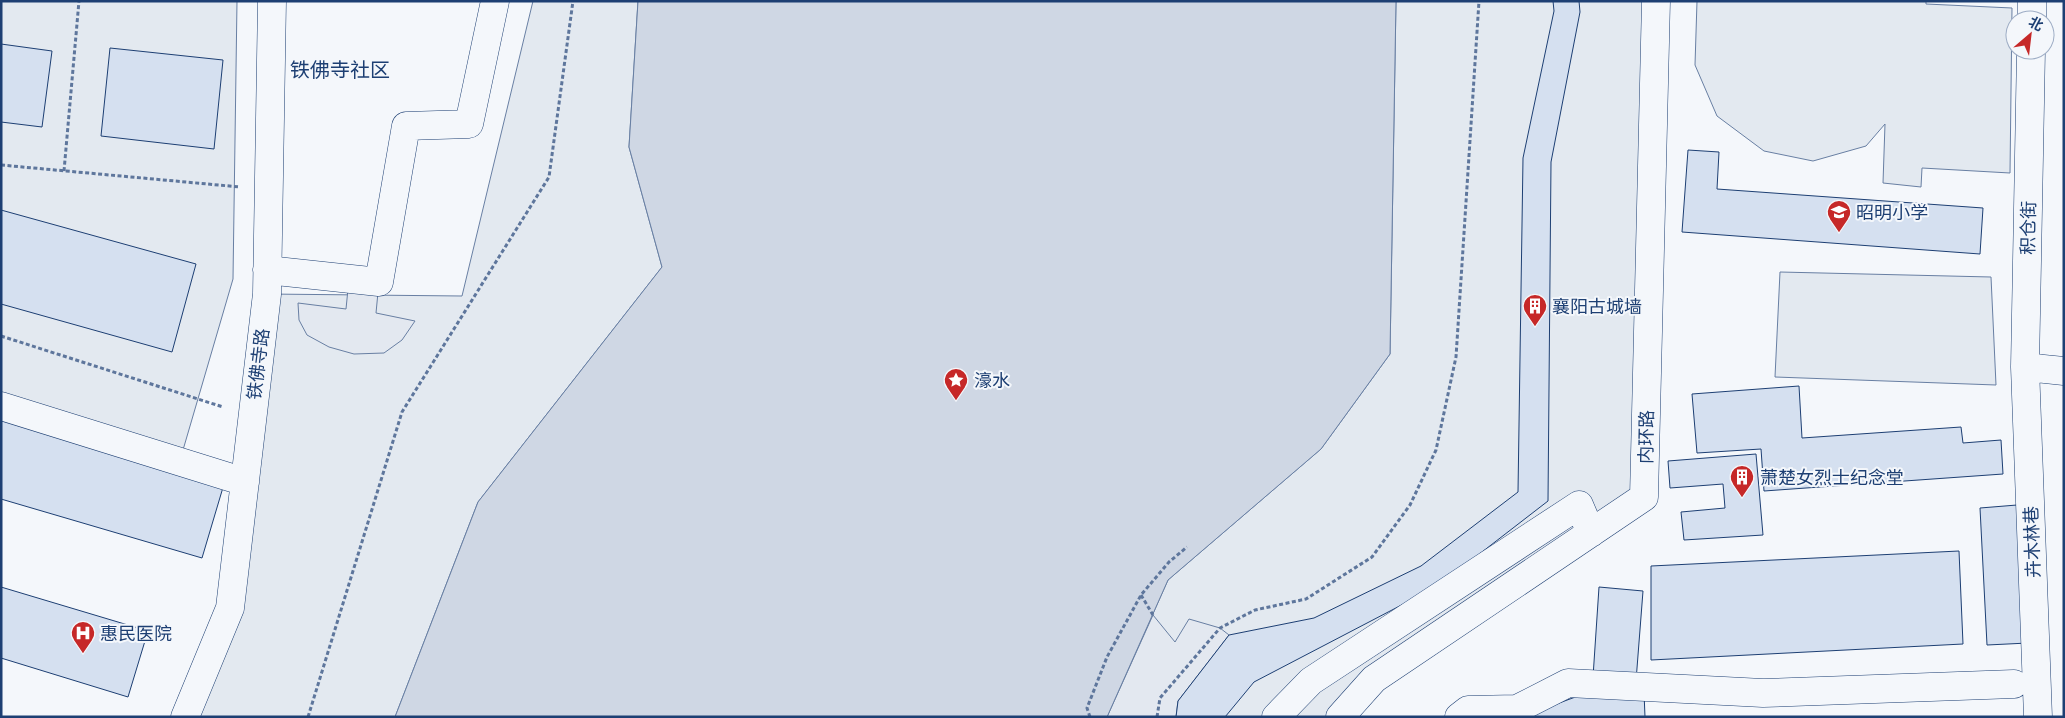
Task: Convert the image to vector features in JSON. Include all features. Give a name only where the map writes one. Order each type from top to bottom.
[{"type":"street","name":"铁佛寺路","points":[[185,717],[230,608],[266,294],[272,1]]},
{"type":"street","points":[[267,270],[379,282],[406,126],[469,124],[495,1]]},
{"type":"street","name":"内环路","points":[[1340,717],[1374,679],[1644,497],[1656,1]]},
{"type":"street","name":"积仓街","points":[[2025,367],[2031,60]]},
{"type":"street","points":[[2025,367],[2064,371]]},
{"type":"street","name":"卉木林巷","points":[[2025,367],[2038,717]]},
{"type":"street","points":[[1,406],[245,482]]},
{"type":"street","points":[[1276,717],[1311,681],[1579,506],[1591,533]]},
{"type":"street","points":[[1459,717],[1468,710],[1517,709],[1568,683],[1763,693],[2014,684]]},
{"type":"path","points":[[64,171],[79,1]]},
{"type":"path","points":[[308,717],[402,412],[549,178],[574,1]]},
{"type":"path","points":[[1157,717],[1160,698],[1220,628],[1256,610],[1306,599],[1372,557],[1410,505],[1436,450],[1456,357],[1479,1]]},
{"type":"path","points":[[1,165],[269,188]]},
{"type":"path","points":[[1,336],[224,407]]},
{"type":"path","points":[[1090,717],[1087,708],[1107,658],[1141,594],[1169,562],[1187,547]]},
{"type":"path","points":[[1141,594],[1153,615]]},
{"type":"shaded area","points":[[1,1],[237,1],[233,279],[183,450],[1,393]]},
{"type":"shaded area","points":[[533,1],[638,1],[629,147],[662,267],[478,502],[395,717],[185,717],[230,608],[267,294],[462,296]]},
{"type":"shaded area","name":"濠水","points":[[638,1],[1396,1],[1390,354],[1321,449],[1168,580],[1107,717],[395,717],[478,502],[662,267],[629,147]]},
{"type":"shaded area","points":[[1396,1],[1656,1],[1644,497],[1340,717],[1107,717],[1168,580],[1321,449],[1390,354]]},
{"type":"shaded area","points":[[1697,1],[1926,1],[1926,4],[2012,8],[2012,10],[2005,10],[2005,60],[2011,60],[2010,173],[1922,168],[1921,187],[1883,183],[1885,124],[1866,146],[1813,161],[1764,151],[1717,116],[1695,65]]},
{"type":"shaded area","points":[[1780,272],[1991,277],[1996,385],[1775,377]]},
{"type":"shaded area","points":[[349,279],[379,282],[376,313],[415,321],[402,340],[384,353],[354,354],[329,347],[307,335],[299,320],[298,303],[346,309]]},
{"type":"shaded area","points":[[1153,615],[1175,642],[1189,619],[1220,628],[1229,635],[1178,701],[1176,717],[1107,717]]},
{"type":"building","name":"襄阳古城墙","points":[[1553,1],[1579,1],[1580,12],[1551,162],[1548,501],[1438,586],[1254,682],[1225,717],[1176,717],[1178,701],[1229,635],[1314,618],[1421,566],[1518,492],[1523,158],[1554,11]]},
{"type":"building","points":[[1,44],[52,51],[42,127],[1,122]]},
{"type":"building","points":[[110,48],[223,60],[214,149],[101,136]]},
{"type":"building","points":[[1688,150],[1719,152],[1717,189],[1983,208],[1980,254],[1682,232]]},
{"type":"building","points":[[1,210],[196,264],[172,352],[1,304]]},
{"type":"building","points":[[1799,386],[1802,438],[1961,427],[1963,443],[2001,440],[2003,474],[1764,491],[1761,449],[1697,453],[1692,394]]},
{"type":"building","points":[[1,418],[224,484],[202,558],[1,499]]},
{"type":"building","name":"萧楚女烈士纪念堂","points":[[1756,454],[1763,535],[1684,540],[1681,512],[1725,508],[1723,484],[1670,488],[1668,461]]},
{"type":"building","points":[[2017,505],[2028,643],[1987,645],[1980,508]]},
{"type":"building","points":[[1959,551],[1963,644],[1651,660],[1651,566]]},
{"type":"building","points":[[1,587],[148,631],[128,697],[1,658]]},
{"type":"building","points":[[1599,587],[1643,591],[1636,681],[1593,677]]},
{"type":"building","points":[[1589,692],[1644,692],[1645,717],[1521,717]]},
{"type":"place","name":"昭明小学","points":[[1839,233]]},
{"type":"place","name":"襄阳古城墙","points":[[1535,327]]},
{"type":"place","name":"濠水","points":[[956,401]]},
{"type":"place","name":"萧楚女烈士纪念堂","points":[[1742,498]]},
{"type":"place","name":"惠民医院","points":[[83,654]]},
{"type":"district","name":"铁佛寺社区","points":[[340,70]]}]
